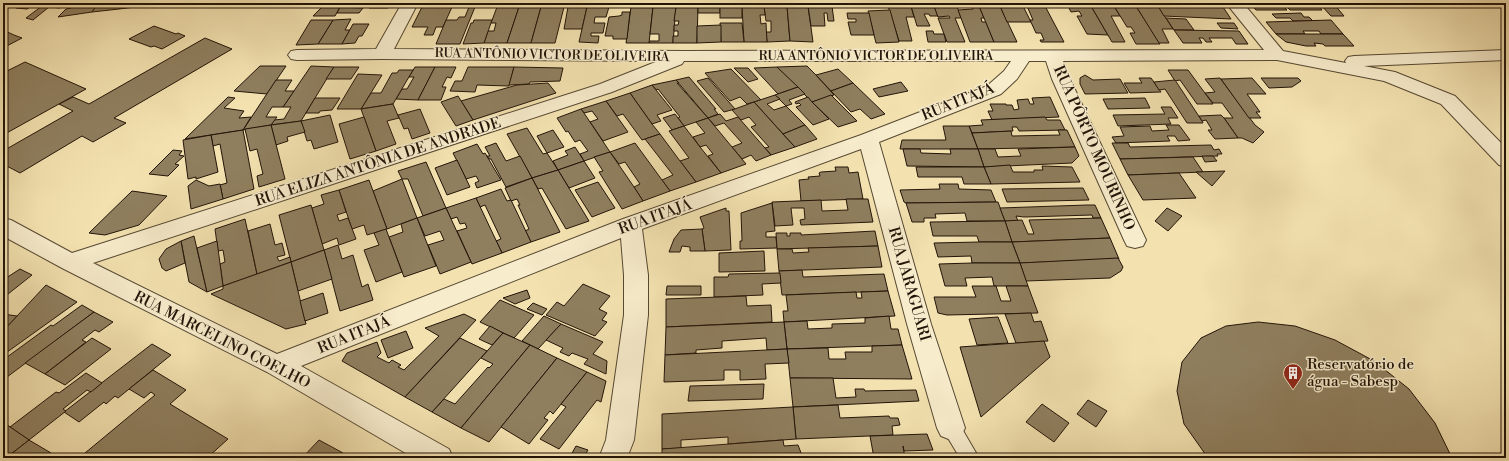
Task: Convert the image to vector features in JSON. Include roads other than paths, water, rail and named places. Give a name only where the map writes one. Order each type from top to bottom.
[{"type":"street","points":[[382,54],[410,3]]},
{"type":"street","points":[[1234,3],[1277,55]]},
{"type":"street","name":"RUA ANTÔNIO VICTOR DE OLIVEIRA","points":[[297,55],[1277,55],[1389,76],[1448,100],[1506,160]]},
{"type":"street","points":[[1317,62],[1506,55]]},
{"type":"street","name":"RUA ELIZA ANTÔNIA DE ANDRADE","points":[[70,262],[606,88],[684,56]]},
{"type":"street","name":"RUA ITAJÁ","points":[[276,365],[631,225],[868,139],[994,90],[1010,78],[1017,68],[1022,56]]},
{"type":"street","name":"RUA PÔRTO MOURINHO","points":[[1053,56],[1061,79],[1135,240]]},
{"type":"street","name":"RUA JARAGUARI","points":[[868,139],[919,324],[951,428]]},
{"type":"street","points":[[613,458],[620,440],[636,315],[636,275],[631,225]]},
{"type":"street","name":"RUA MARCELINO COELHO","points":[[3,226],[70,262],[276,365],[439,458]]},
{"type":"lane","points":[[951,428],[970,458]]},
{"type":"place","name":"Reservatório de água - Sabesp","points":[[1293,390]]}]
